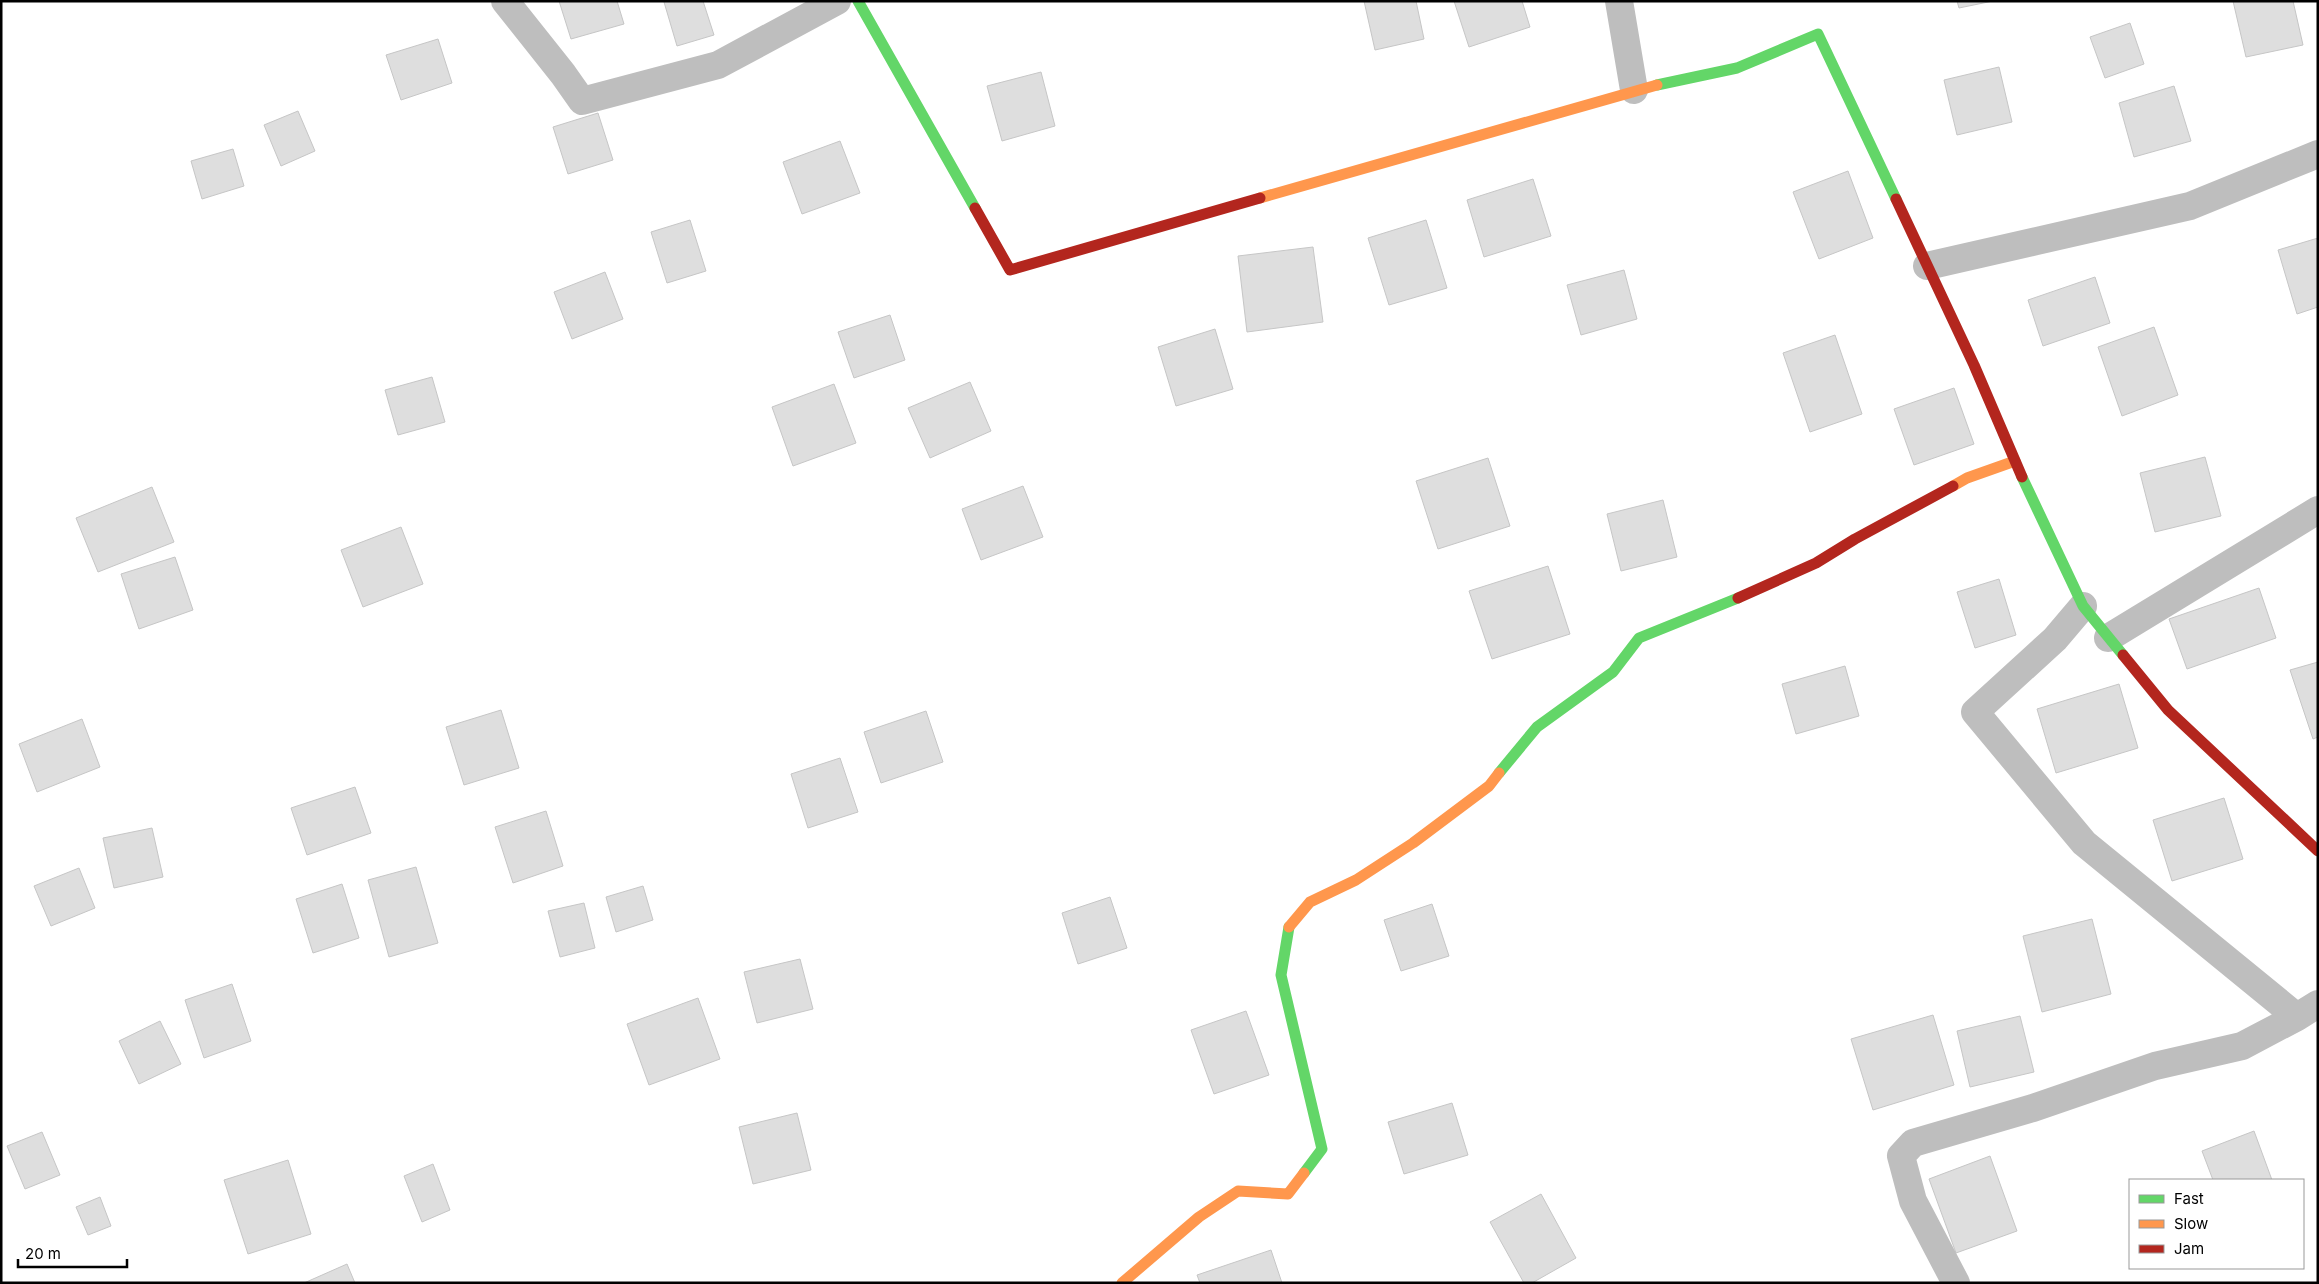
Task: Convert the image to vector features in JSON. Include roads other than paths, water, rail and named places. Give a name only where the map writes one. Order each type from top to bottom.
[{"type":"street","points":[[505,1],[582,101],[718,65],[837,1]]},
{"type":"street","points":[[858,1],[1010,270],[1634,90],[1737,68],[1818,34],[1884,178],[1974,365],[2015,461],[2083,606],[2168,710],[2318,851]]},
{"type":"street","points":[[1619,1],[1634,90]]},
{"type":"street","points":[[1927,266],[2190,206],[2318,154]]},
{"type":"street","points":[[1122,1283],[1200,1217],[1238,1191],[1288,1194],[1322,1149],[1281,975],[1287,929],[1310,902],[1356,880],[1413,843],[1489,786],[1537,727],[1612,672],[1639,638],[1718,607],[1816,563],[1863,534],[1967,478],[2015,461]]},
{"type":"street","points":[[2108,638],[2318,510]]},
{"type":"street","points":[[1956,1283],[1913,1201],[1901,1156],[1913,1143],[2033,1108],[2155,1066],[2242,1046],[2308,1011],[2084,844],[1975,712],[2055,639],[2083,606]]}]
